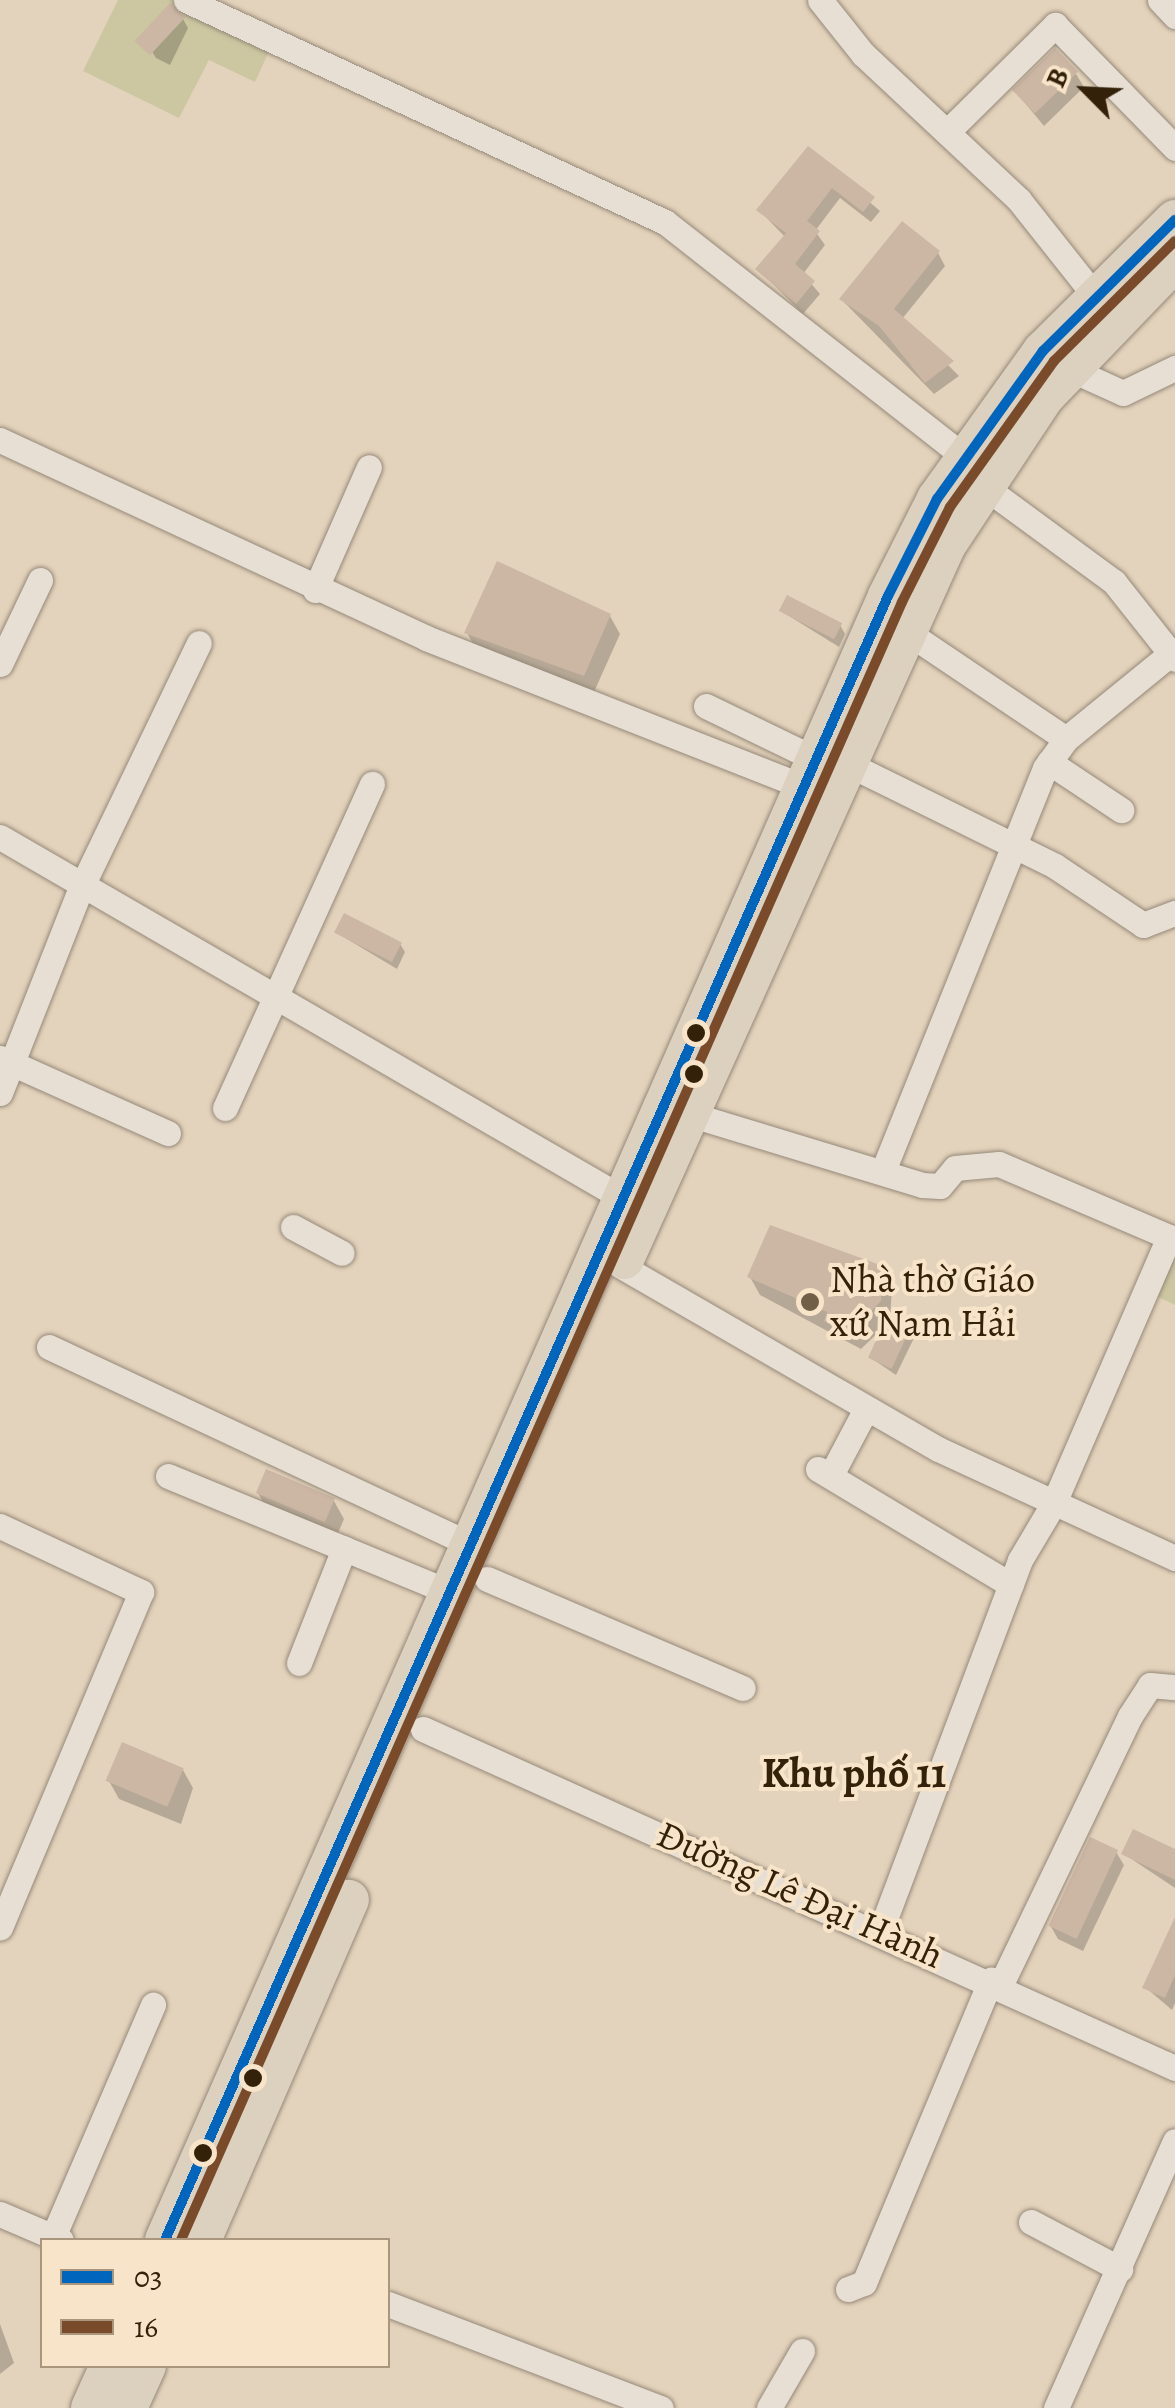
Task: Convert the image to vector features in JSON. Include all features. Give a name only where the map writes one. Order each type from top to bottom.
[{"type":"main road","points":[[202,2238],[422,1729],[471,1572],[622,1197],[820,776],[974,471],[1096,296],[1175,220]]},
{"type":"main road","points":[[167,2238],[471,1572],[621,1266],[690,1114],[820,776],[904,630],[974,471],[1068,368],[1171,274]]},
{"type":"main road","points":[[90,2408],[109,2368]]},
{"type":"main road","points":[[127,2408],[145,2368]]},
{"type":"street","points":[[186,0],[665,222],[1114,582],[1173,655],[1066,738],[1049,762],[1010,844],[884,1170]]},
{"type":"street","points":[[820,0],[948,131],[1096,296]]},
{"type":"street","points":[[1160,0],[1175,16]]},
{"type":"street","points":[[948,131],[1055,25],[1175,148]]},
{"type":"street","points":[[1068,368],[1124,393],[1175,368]]},
{"type":"street","points":[[0,440],[315,590],[1010,844],[1143,925],[1175,913]]},
{"type":"street","points":[[315,590],[369,467]]},
{"type":"street","points":[[0,664],[40,580]]},
{"type":"street","points":[[904,630],[1066,738]]},
{"type":"street","points":[[0,1093],[6,1061],[80,890],[199,642]]},
{"type":"street","points":[[706,706],[820,776]]},
{"type":"street","points":[[1049,762],[1121,810]]},
{"type":"street","points":[[225,1108],[372,784]]},
{"type":"street","points":[[0,836],[80,890],[622,1197]]},
{"type":"street","points":[[6,1061],[168,1133]]},
{"type":"street","points":[[690,1114],[940,1186],[955,1168],[1000,1164],[1169,1237],[1056,1501],[1011,1585],[881,1930]]},
{"type":"street","points":[[294,1227],[342,1253]]},
{"type":"street","points":[[621,1266],[866,1409],[1175,1558]]},
{"type":"street","points":[[49,1348],[471,1572],[743,1688]]},
{"type":"street","points":[[866,1409],[824,1472],[1011,1585]]},
{"type":"street","points":[[168,1476],[344,1550],[471,1572]]},
{"type":"street","points":[[0,1526],[142,1592],[0,1928]]},
{"type":"street","points":[[299,1663],[344,1550]]},
{"type":"street","points":[[848,2289],[864,2283],[996,1981],[1130,1716],[1150,1684],[1173,1686]]},
{"type":"street","name":"Đường Lê Đại Hành","points":[[422,1729],[996,1981],[1175,2068]]},
{"type":"street","points":[[58,2238],[154,2005]]},
{"type":"street","points":[[1056,2408],[1175,2142]]},
{"type":"street","points":[[0,2214],[56,2238]]},
{"type":"street","points":[[1031,2222],[1120,2269]]},
{"type":"street","points":[[390,2305],[644,2404]]},
{"type":"street","points":[[769,2408],[802,2351]]},
{"type":"shaded area","points":[[118,0],[172,0],[272,45],[255,82],[209,60],[179,118],[83,71]]},
{"type":"shaded area","points":[[1175,1242],[1175,1305],[1152,1294]]},
{"type":"building","points":[[170,3],[185,17],[150,55],[135,41]]},
{"type":"building","points":[[1055,48],[1078,72],[1035,113],[1012,90]]},
{"type":"building","points":[[808,146],[875,197],[863,212],[832,188],[807,221],[820,231],[795,264],[815,281],[796,304],[755,269],[786,233],[756,210]]},
{"type":"building","points":[[902,221],[940,251],[894,309],[954,361],[925,383],[879,326],[839,299]]},
{"type":"building","points":[[497,561],[611,614],[584,676],[464,633]]},
{"type":"building","points":[[787,595],[842,623],[834,639],[779,611]]},
{"type":"building","points":[[344,913],[402,943],[392,962],[334,933]]},
{"type":"building","points":[[770,1225],[883,1266],[881,1301],[850,1333],[824,1321],[827,1312],[747,1277]]},
{"type":"building","points":[[887,1317],[911,1328],[892,1369],[868,1358]]},
{"type":"building","points":[[266,1469],[335,1498],[325,1522],[256,1493]]},
{"type":"building","points":[[122,1742],[184,1768],[167,1807],[106,1781]]},
{"type":"building","points":[[1133,1829],[1175,1849],[1175,1880],[1121,1854]]},
{"type":"building","points":[[1090,1837],[1118,1850],[1077,1939],[1049,1926]]},
{"type":"building","points":[[1175,1917],[1175,1975],[1165,1998],[1142,1988]]},
{"type":"transit line","name":"03","points":[[166,2238],[888,596],[937,499],[1043,351],[1175,220]]},
{"type":"transit line","name":"16","points":[[182,2238],[902,602],[950,507],[1054,361],[1175,241]]},
{"type":"place","name":"Nhà thờ Giáo xứ Nam Hải","points":[[810,1302]]},
{"type":"district","name":"Khu phố 11","points":[[854,1773]]}]
